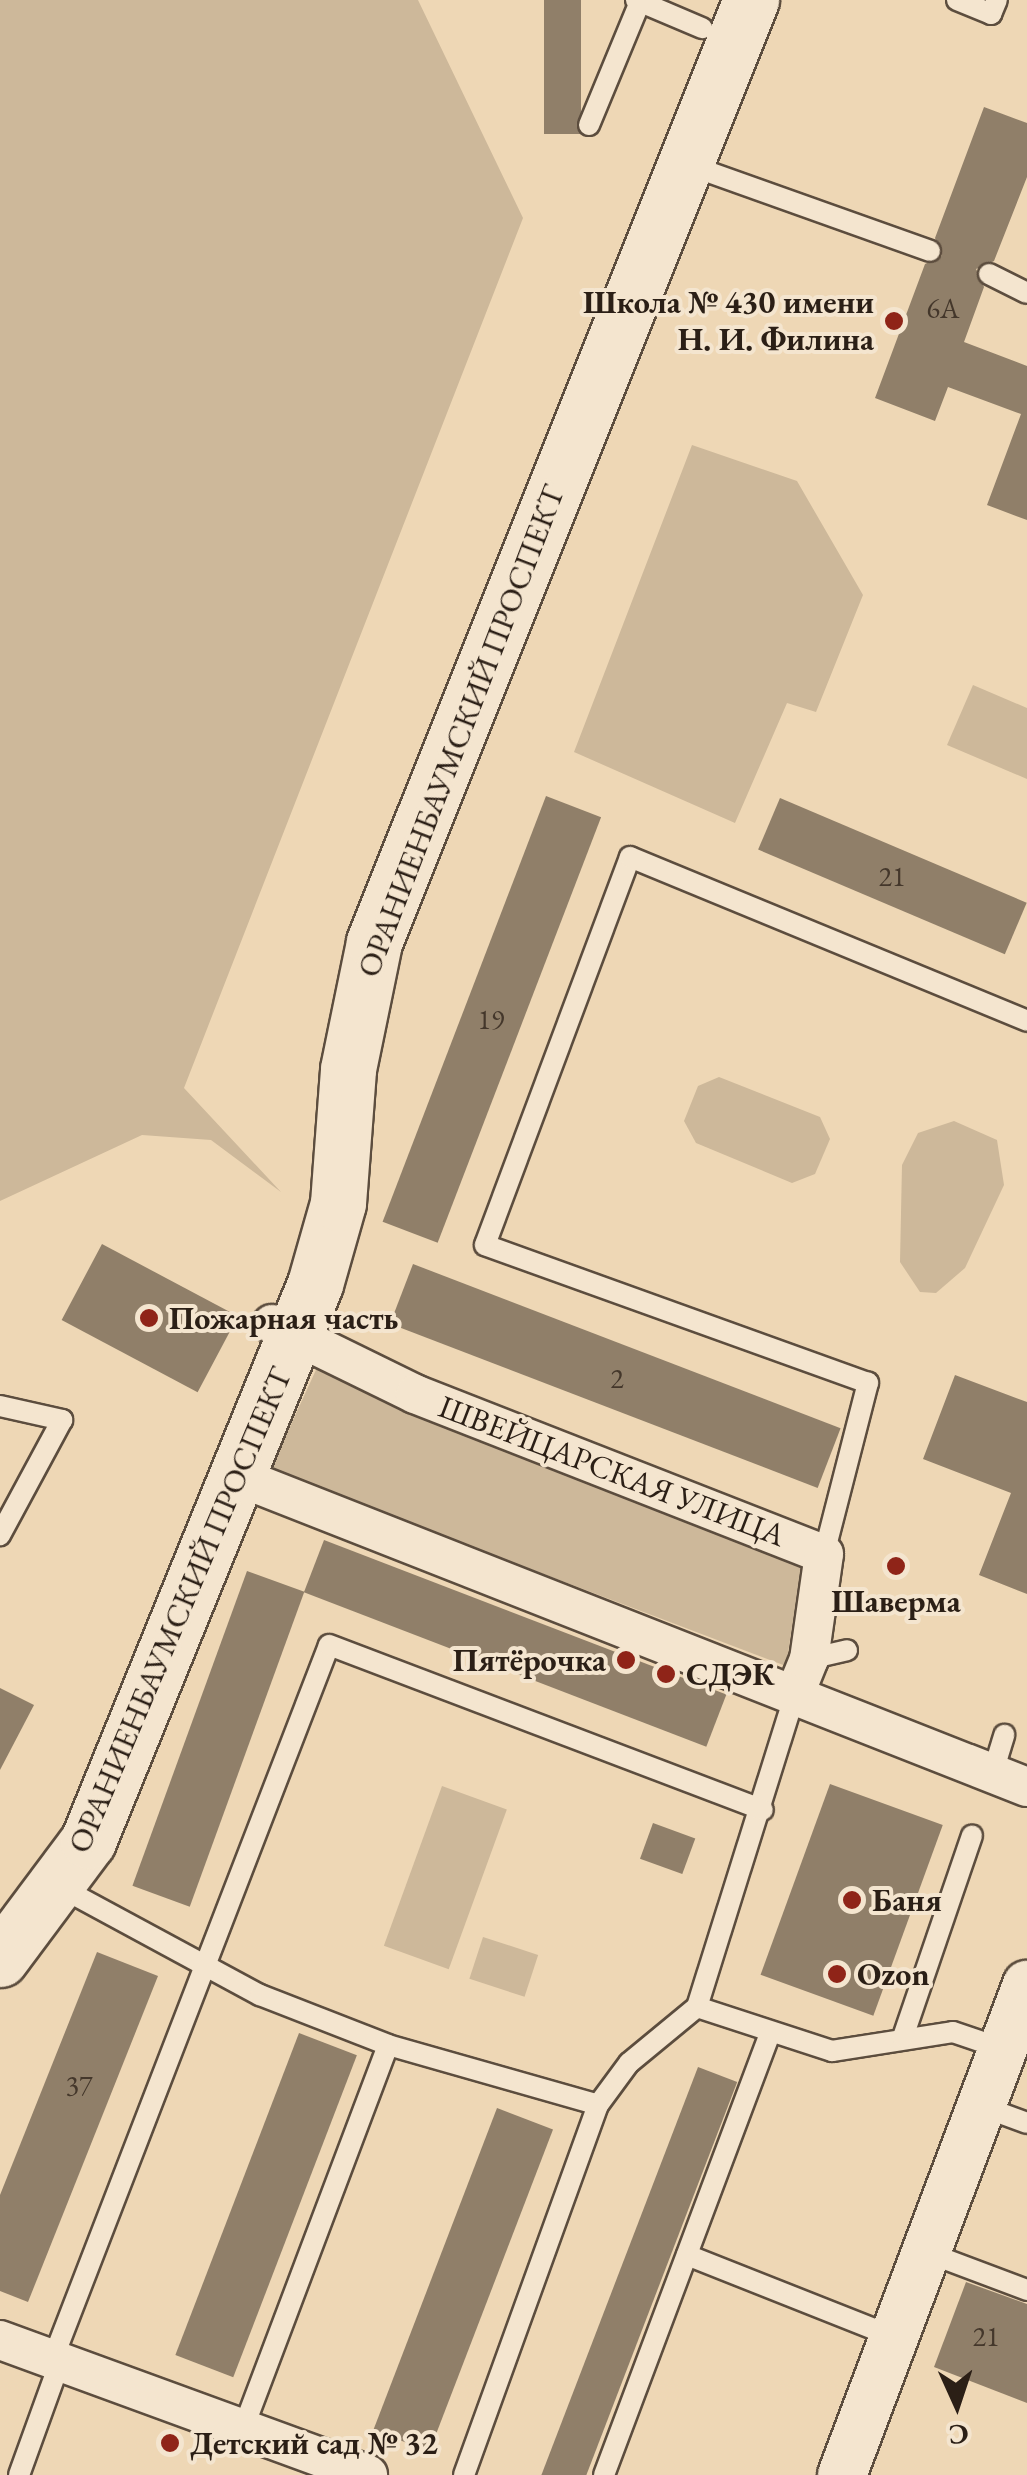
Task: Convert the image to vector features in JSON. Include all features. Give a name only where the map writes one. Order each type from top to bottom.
[{"type":"main road","name":"ОРАНИЕНБАУМСКИЙ ПРОСПЕКТ","points":[[0,1916],[87,1796],[338,1203],[348,1069],[374,942],[684,164],[725,17]]},
{"type":"main road","name":"ОРАНИЕНБАУМСКИЙ ПРОСПЕКТ","points":[[0,1959],[58,1886],[110,1790],[234,1475],[283,1329],[314,1192],[329,966],[725,17]]},
{"type":"street","name":"ШВЕЙЦАРСКАЯ УЛИЦА","points":[[283,1329],[415,1394],[824,1554],[809,1659],[796,1694]]},
{"type":"street","points":[[234,1475],[1027,1787]]},
{"type":"street","points":[[842,2475],[1027,1986]]},
{"type":"street","points":[[0,2340],[58,2357],[368,2475]]},
{"type":"lane","points":[[957,0],[991,14],[997,0]]},
{"type":"lane","points":[[589,125],[638,1],[725,17]]},
{"type":"lane","points":[[684,164],[930,251]]},
{"type":"lane","points":[[989,274],[1027,292]]},
{"type":"lane","points":[[824,1554],[868,1383],[485,1245],[630,856],[1027,1021]]},
{"type":"lane","points":[[0,1406],[62,1420],[0,1535]]},
{"type":"lane","points":[[19,2475],[58,2357],[328,1645],[763,1810]]},
{"type":"lane","points":[[809,1659],[847,1650]]},
{"type":"lane","points":[[464,2475],[598,2105],[629,2062],[697,2007],[763,1810],[796,1694]]},
{"type":"lane","points":[[992,1772],[1004,1735]]},
{"type":"lane","points":[[903,2037],[972,1835]]},
{"type":"lane","points":[[58,1886],[206,1962],[260,1995],[388,2044],[598,2105]]},
{"type":"lane","points":[[697,2007],[832,2052],[903,2037],[953,2032],[1003,2049]]},
{"type":"lane","points":[[604,2475],[770,2034]]},
{"type":"lane","points":[[243,2428],[388,2044]]},
{"type":"lane","points":[[982,2106],[1027,2124]]},
{"type":"lane","points":[[926,2252],[1027,2290]]},
{"type":"lane","points":[[687,2254],[894,2337]]},
{"type":"shaded area","points":[[0,0],[418,0],[523,218],[184,1088],[281,1192],[211,1140],[142,1135],[0,1201]]},
{"type":"shaded area","points":[[692,445],[797,481],[863,595],[816,712],[787,703],[735,823],[574,752]]},
{"type":"shaded area","points":[[973,685],[1027,708],[1027,779],[947,745]]},
{"type":"shaded area","points":[[719,1077],[820,1117],[830,1139],[815,1174],[792,1183],[696,1143],[684,1121],[698,1086]]},
{"type":"shaded area","points":[[954,1121],[997,1140],[1004,1185],[965,1268],[936,1293],[920,1292],[900,1262],[902,1165],[918,1133]]},
{"type":"shaded area","points":[[321,1359],[802,1561],[786,1666],[270,1470]]},
{"type":"shaded area","points":[[442,1786],[507,1810],[449,1969],[384,1946]]},
{"type":"shaded area","points":[[483,1937],[538,1955],[525,1997],[469,1979]]},
{"type":"building","points":[[544,0],[581,0],[581,134],[544,134]]},
{"type":"building","points":[[984,107],[1027,123],[1027,177],[994,261],[976,269],[984,287],[964,342],[1027,366],[1027,520],[987,505],[1021,414],[948,387],[935,421],[875,398],[925,264],[942,256],[935,238]]},
{"type":"building","points":[[546,796],[601,817],[438,1243],[383,1222]]},
{"type":"building","points":[[780,798],[1027,903],[1005,954],[758,850]]},
{"type":"building","name":"Пожарная часть","points":[[102,1244],[238,1316],[198,1392],[62,1320]]},
{"type":"building","points":[[413,1264],[841,1428],[818,1488],[390,1324]]},
{"type":"building","points":[[955,1375],[1027,1402],[1027,1594],[979,1575],[1011,1493],[923,1459]]},
{"type":"building","points":[[324,1540],[726,1694],[706,1747],[304,1592]]},
{"type":"building","points":[[247,1571],[304,1592],[190,1907],[132,1886]]},
{"type":"building","points":[[0,1688],[34,1705],[0,1770]]},
{"type":"building","name":"Баня","points":[[830,1784],[943,1825],[873,2016],[761,1975]]},
{"type":"building","points":[[653,1823],[695,1838],[682,1874],[640,1859]]},
{"type":"building","points":[[97,1952],[158,1976],[28,2302],[0,2291],[0,2195]]},
{"type":"building","points":[[299,2033],[357,2055],[233,2377],[175,2355]]},
{"type":"building","points":[[698,2067],[737,2082],[586,2475],[541,2475]]},
{"type":"building","points":[[497,2108],[553,2130],[429,2452],[373,2430]]},
{"type":"building","points":[[966,2282],[1027,2304],[1027,2403],[934,2367]]},
{"type":"place","name":"Школа № 430 имени Н. И. Филина","points":[[894,321]]},
{"type":"place","name":"Пожарная часть","points":[[149,1318]]},
{"type":"place","name":"Шаверма","points":[[896,1566]]},
{"type":"place","name":"Пятёрочка","points":[[626,1660]]},
{"type":"place","name":"СДЭК","points":[[666,1674]]},
{"type":"place","name":"Баня","points":[[852,1900]]},
{"type":"place","name":"Ozon","points":[[837,1974]]},
{"type":"place","name":"Детский сад № 32","points":[[170,2443]]}]
